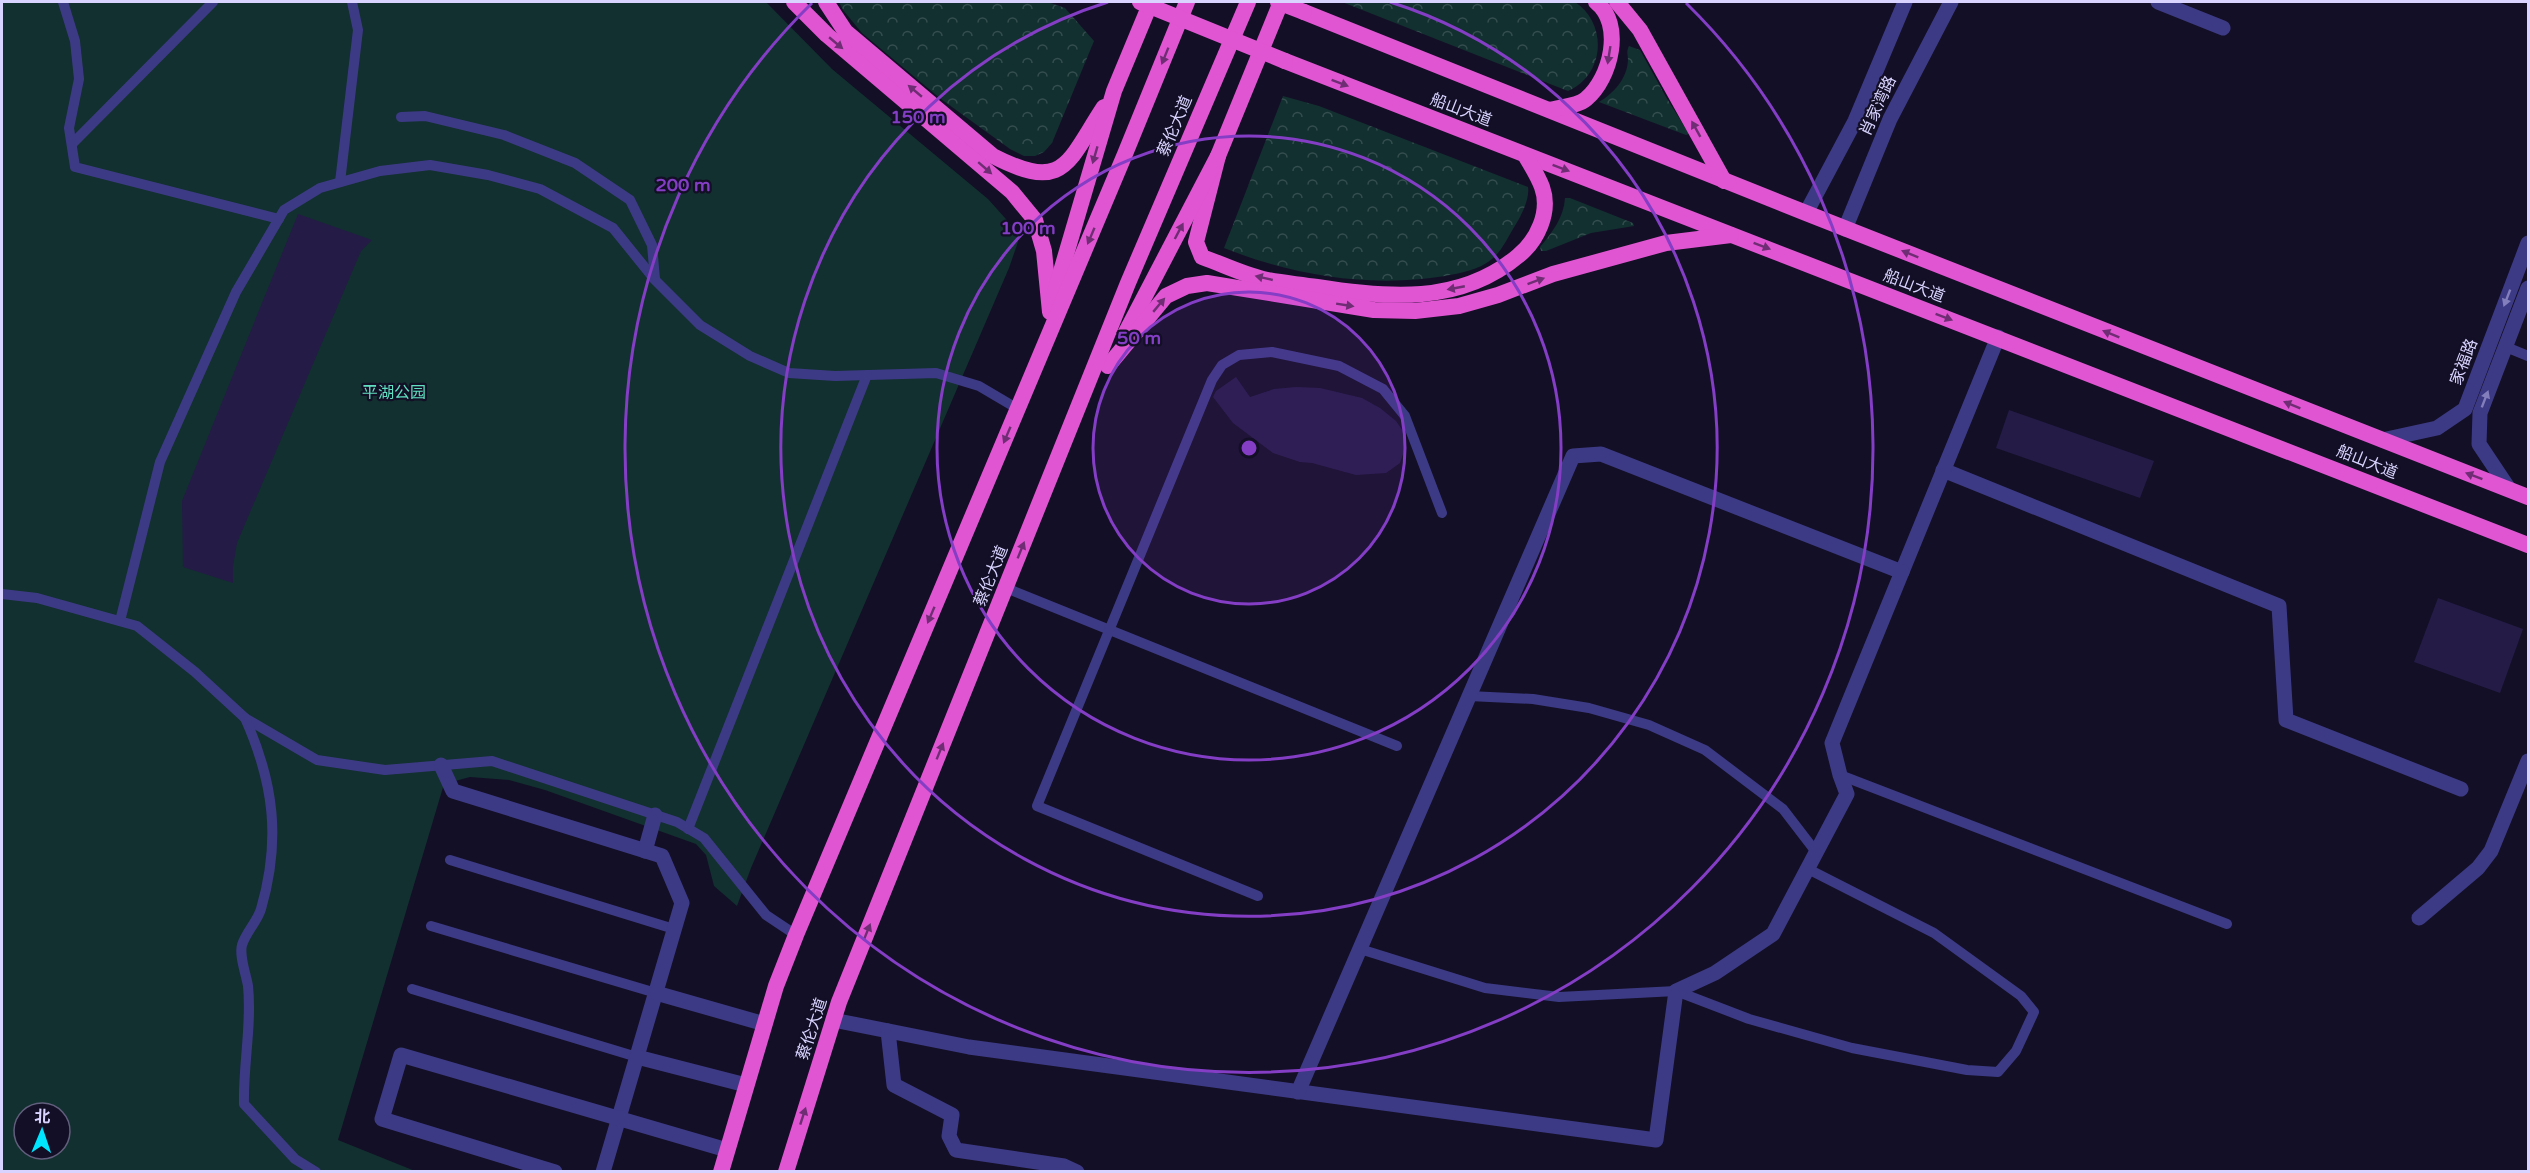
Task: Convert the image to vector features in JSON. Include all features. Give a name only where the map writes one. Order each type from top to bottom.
[{"type":"highway","points":[[794,2],[827,35],[1012,192],[1035,220],[1044,252],[1050,312]]},
{"type":"highway","points":[[826,2],[845,31],[993,156],[1020,170],[1044,174],[1063,168],[1114,91]]},
{"type":"highway","name":"船山大道","points":[[1140,2],[1285,62],[2529,545]]},
{"type":"highway","points":[[1030,381],[1114,91],[1151,2]]},
{"type":"highway","points":[[721,1172],[776,986],[796,935],[1187,2]]},
{"type":"highway","name":"蔡伦大道","points":[[786,1172],[833,1020],[1142,252],[1248,2]]},
{"type":"highway","points":[[1054,469],[1218,156],[1280,2]]},
{"type":"highway","name":"船山大道","points":[[1280,2],[1845,229],[2529,497]]},
{"type":"highway","points":[[1550,110],[1585,100],[1603,77],[1610,55],[1611,24],[1605,8],[1596,2]]},
{"type":"highway","points":[[1617,2],[1640,30],[1724,180]]},
{"type":"highway","points":[[1218,156],[1196,242],[1202,257],[1262,278],[1371,295],[1424,294],[1470,285],[1501,270],[1524,251],[1545,213],[1543,189],[1525,154]]},
{"type":"highway","points":[[1108,366],[1166,296],[1187,286],[1208,284],[1374,310],[1415,311],[1459,306],[1553,274],[1666,243],[1733,235]]},
{"type":"street","points":[[1806,213],[1855,121],[1905,2]]},
{"type":"street","name":"肖家湾路","points":[[1845,229],[1890,118],[1951,2]]},
{"type":"street","points":[[2158,2],[2223,28]]},
{"type":"street","name":"家福路","points":[[2382,440],[2437,428],[2465,409],[2529,243]]},
{"type":"street","name":"家福路","points":[[2509,489],[2479,444],[2480,413],[2529,288]]},
{"type":"street","points":[[833,1020],[969,1047],[1656,1140],[1676,991],[1715,973],[1773,934],[1847,794],[1832,743],[1998,337]]},
{"type":"street","points":[[1298,1092],[1573,456],[1601,453],[1902,572]]},
{"type":"street","points":[[1943,470],[2279,606],[2286,720],[2461,789]]},
{"type":"street","points":[[2419,918],[2478,868],[2491,851],[2529,761]]},
{"type":"street","points":[[441,765],[453,791],[662,856],[682,903],[603,1172]]},
{"type":"street","points":[[645,851],[655,815]]},
{"type":"street","points":[[656,993],[765,1024]]},
{"type":"street","points":[[888,1031],[894,1085],[952,1115],[949,1136],[956,1150],[1064,1166],[1077,1172]]},
{"type":"street","points":[[555,1172],[382,1119],[401,1055],[727,1150]]},
{"type":"street","points":[[637,1057],[746,1085]]},
{"type":"lane","points":[[63,2],[75,41],[79,80],[69,128],[75,167],[279,219]]},
{"type":"lane","points":[[72,144],[213,2]]},
{"type":"lane","points":[[340,182],[358,30],[352,2]]},
{"type":"lane","points":[[401,117],[425,117],[504,135],[575,163],[630,200],[652,245],[655,280]]},
{"type":"lane","points":[[120,621],[160,462],[236,292],[284,210],[320,188],[380,171],[430,165],[488,175],[540,189],[613,228],[655,280],[700,325],[750,356],[789,373],[835,376],[936,373],[979,387],[1018,409]]},
{"type":"lane","points":[[2506,348],[2529,356]]},
{"type":"lane","points":[[1258,896],[1037,806],[1212,380],[1222,365],[1239,355],[1272,352],[1339,366],[1383,389],[1405,416],[1442,513]]},
{"type":"lane","points":[[688,829],[867,375]]},
{"type":"lane","points":[[1006,588],[1397,746]]},
{"type":"lane","points":[[2,594],[37,598],[137,626],[195,672],[245,718],[317,760],[386,770],[492,761],[676,822],[704,838],[766,915],[796,935]]},
{"type":"lane","points":[[1469,696],[1533,699],[1589,708],[1649,725],[1705,750],[1783,809],[1816,852]]},
{"type":"lane","points":[[245,718],[259,750],[270,791],[274,827],[270,871],[260,911],[241,947],[248,986],[249,1021],[243,1071],[244,1104],[295,1159],[316,1172]]},
{"type":"lane","points":[[1840,775],[2227,924]]},
{"type":"lane","points":[[450,860],[674,929]]},
{"type":"lane","points":[[1360,948],[1485,988],[1559,997],[1676,991],[1749,1019],[1852,1048],[1967,1070],[1998,1072],[2016,1051],[2034,1012],[2021,996],[1934,933],[1808,869]]},
{"type":"lane","points":[[430,926],[656,993]]},
{"type":"lane","points":[[412,989],[637,1057]]},
{"type":"green space","name":"平湖公园","points":[[2,2],[766,2],[832,69],[988,199],[1014,228],[1018,242],[1009,268],[751,868],[737,906],[714,886],[706,855],[696,844],[545,790],[509,780],[470,777],[444,784],[338,1140],[415,1171],[2,1171]]},
{"type":"green space","points":[[839,2],[1048,2],[1065,8],[1094,41],[1052,143],[1044,152],[1035,156],[1024,156],[1010,149],[941,99],[862,33]]},
{"type":"green space","points":[[1342,2],[1575,2],[1593,22],[1598,48],[1590,73],[1581,83],[1568,91]]},
{"type":"green space","points":[[1629,46],[1640,50],[1689,134],[1686,135],[1599,102],[1615,90],[1622,79],[1627,67]]},
{"type":"green space","points":[[1283,96],[1319,106],[1528,187],[1524,209],[1519,220],[1501,249],[1487,263],[1445,276],[1417,279],[1389,281],[1333,277],[1278,266],[1224,248]]},
{"type":"green space","points":[[1565,198],[1633,223],[1634,226],[1591,233],[1541,251],[1540,247],[1560,218]]},
{"type":"building","points":[[298,214],[372,240],[361,251],[237,543],[233,583],[183,567],[182,501]]},
{"type":"building","points":[[1236,377],[1250,397],[1274,389],[1296,387],[1320,388],[1362,398],[1380,408],[1396,421],[1403,431],[1406,445],[1400,463],[1386,473],[1356,475],[1273,453],[1233,423],[1213,397],[1216,391]]},
{"type":"building","points":[[2009,410],[2154,461],[2140,498],[1996,448]]},
{"type":"building","points":[[2438,598],[2523,629],[2500,693],[2414,662]]}]
